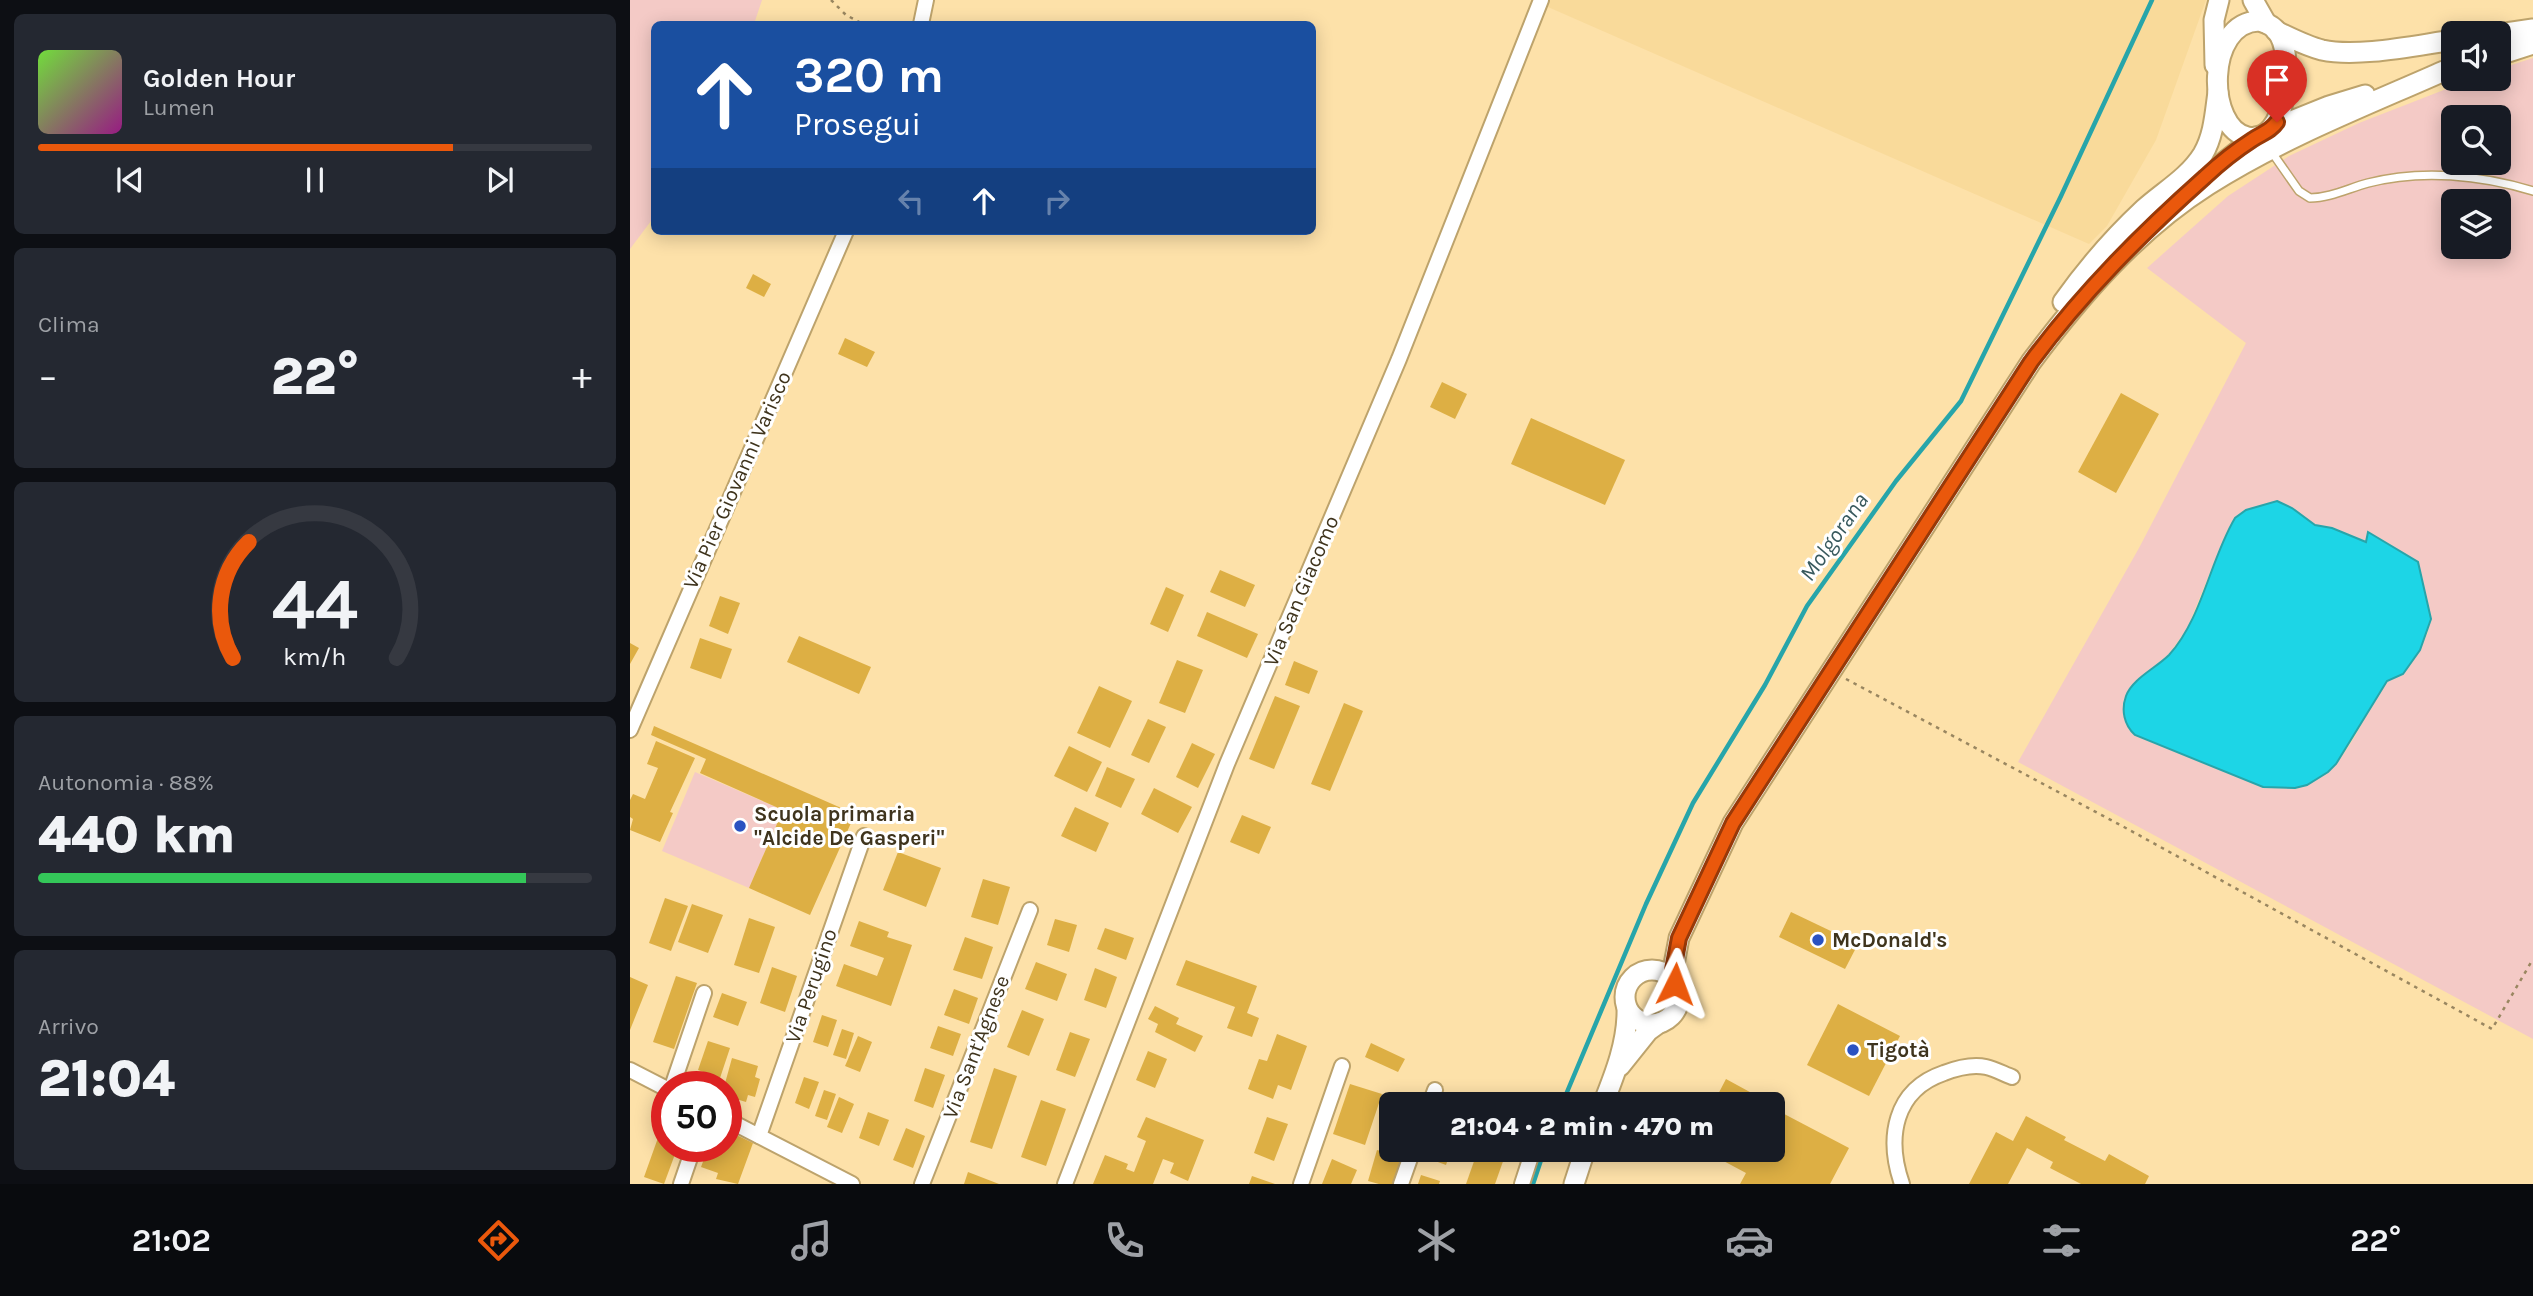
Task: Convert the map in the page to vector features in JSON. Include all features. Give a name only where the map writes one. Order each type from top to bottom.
[{"type":"main road","points":[[2219,0],[2213,39],[2217,83],[2231,127],[2238,133],[2266,139]]},
{"type":"main road","points":[[2253,0],[2283,43],[2285,55],[2285,80],[2280,113],[2266,139]]},
{"type":"main road","points":[[2031,362],[2045,331],[2091,263],[2138,215],[2176,184],[2202,154],[2211,136],[2223,50],[2235,30],[2250,22],[2271,27],[2297,41],[2328,51],[2358,52],[2441,42]]},
{"type":"main road","points":[[2511,32],[2533,29]]},
{"type":"main road","points":[[2511,51],[2533,44]]},
{"type":"main road","points":[[1609,1088],[1648,1031],[1672,1015],[1677,1008],[1679,1000],[1673,970],[1679,938],[1733,823],[2031,362],[2060,323],[2097,280],[2205,176],[2266,139],[2329,106],[2441,72]]},
{"type":"main road","points":[[1609,1088],[1628,1025],[1625,994],[1627,987],[1636,976],[1649,971],[1679,938]]},
{"type":"main road","points":[[1649,971],[1663,973],[1675,984]]},
{"type":"main road","points":[[1627,1008],[1642,1023],[1659,1023]]},
{"type":"main road","points":[[1574,1184],[1578,1162]]},
{"type":"street","points":[[922,21],[926,0]]},
{"type":"street","name":"Via San Giacomo","points":[[1065,1184],[1227,764],[1399,359],[1541,0]]},
{"type":"street","name":"Via Pier Giovanni Varisco","points":[[630,730],[843,235]]},
{"type":"street","name":"Via Perugino","points":[[759,1136],[863,836]]},
{"type":"street","name":"Via Sant'Agnese","points":[[922,1184],[1030,910]]},
{"type":"street","points":[[677,1071],[704,993]]},
{"type":"street","points":[[1301,1184],[1342,1066]]},
{"type":"street","points":[[1902,1184],[1896,1167],[1894,1140],[1897,1118],[1909,1093],[1928,1078],[1962,1067],[1986,1067],[2012,1077]]},
{"type":"street","points":[[630,1070],[651,1081]]},
{"type":"street","points":[[742,1127],[852,1184]]},
{"type":"street","points":[[681,1184],[689,1162]]},
{"type":"street","points":[[1401,1184],[1409,1162]]},
{"type":"street","points":[[1522,1184],[1529,1162]]},
{"type":"lane","points":[[2266,139],[2299,191],[2311,198],[2370,183],[2412,177],[2457,176],[2533,191]]},
{"type":"path","points":[[831,0],[846,15],[857,21]]},
{"type":"path","points":[[1831,671],[2124,827],[2492,1029],[2533,959]]},
{"type":"shaded area","points":[[630,0],[762,0],[755,21],[651,21],[651,221],[630,249]]},
{"type":"shaded area","points":[[1532,0],[2206,0],[2156,140],[2107,226],[2089,244]]},
{"type":"shaded area","points":[[2533,58],[2533,1039],[2018,762],[2139,548],[2246,343],[2147,268],[2228,196],[2289,156],[2359,123],[2441,91],[2511,91],[2511,65]],"holes":[[[2292,508],[2315,525],[2332,528],[2367,542],[2368,532],[2428,632],[2411,665],[2385,685],[2340,759],[2310,782],[2289,787],[2263,787],[2135,735],[2127,692],[2169,654],[2187,629],[2228,529]]]},
{"type":"shaded area","points":[[695,772],[783,810],[749,888],[662,851]]},
{"type":"water","points":[[2277,501],[2315,525],[2332,528],[2366,542],[2368,532],[2418,562],[2431,619],[2420,650],[2403,674],[2387,681],[2336,764],[2307,785],[2295,788],[2263,787],[2135,735],[2128,727],[2124,712],[2124,701],[2129,690],[2169,655],[2190,624],[2235,518],[2246,510]]},
{"type":"building","points":[[753,274],[771,284],[764,297],[746,288]]},
{"type":"building","points":[[845,338],[875,352],[867,367],[838,354]]},
{"type":"building","points":[[1442,382],[1467,394],[1455,419],[1430,407]]},
{"type":"building","points":[[2121,393],[2159,414],[2116,493],[2078,472]]},
{"type":"building","points":[[1531,418],[1625,460],[1605,505],[1511,464]]},
{"type":"building","points":[[1220,570],[1255,585],[1245,607],[1210,592]]},
{"type":"building","points":[[1166,587],[1184,595],[1168,632],[1150,624]]},
{"type":"building","points":[[720,596],[740,603],[728,634],[709,626]]},
{"type":"building","points":[[1207,612],[1258,634],[1247,658],[1197,636]]},
{"type":"building","points":[[799,636],[871,667],[859,694],[787,662]]},
{"type":"building","points":[[700,638],[732,649],[721,679],[690,668]]},
{"type":"building","points":[[630,643],[639,648],[630,664]]},
{"type":"building","points":[[1177,660],[1203,670],[1185,713],[1159,703]]},
{"type":"building","points":[[1294,661],[1318,671],[1309,694],[1285,685]]},
{"type":"building","points":[[1099,686],[1132,701],[1110,748],[1077,733]]},
{"type":"building","points":[[1275,696],[1300,706],[1274,769],[1249,759]]},
{"type":"building","points":[[1344,703],[1363,711],[1330,791],[1311,784]]},
{"type":"building","points":[[1148,719],[1166,727],[1149,763],[1131,755]]},
{"type":"building","points":[[654,726],[855,814],[810,915],[749,888],[783,810],[700,773],[706,759],[651,735]]},
{"type":"building","points":[[656,741],[695,758],[670,812],[673,813],[660,842],[630,830],[633,819],[630,817],[630,800],[633,794],[645,799],[658,768],[647,764]]},
{"type":"building","points":[[1192,743],[1215,754],[1198,788],[1176,777]]},
{"type":"building","points":[[1069,746],[1102,762],[1087,792],[1054,776]]},
{"type":"building","points":[[1107,767],[1135,779],[1121,808],[1095,796]]},
{"type":"building","points":[[1154,788],[1192,807],[1178,833],[1141,814]]},
{"type":"building","points":[[1075,807],[1109,823],[1096,852],[1061,836]]},
{"type":"building","points":[[1242,815],[1271,827],[1259,854],[1230,842]]},
{"type":"building","points":[[898,852],[941,868],[926,907],[883,890]]},
{"type":"building","points":[[983,879],[1010,887],[998,925],[971,917]]},
{"type":"building","points":[[665,898],[688,906],[671,951],[649,943]]},
{"type":"building","points":[[692,904],[723,915],[708,953],[678,942]]},
{"type":"building","name":"McDonald's","points":[[1791,912],[1858,944],[1845,969],[1779,937]]},
{"type":"building","points":[[749,918],[775,927],[759,973],[734,965]]},
{"type":"building","points":[[1055,919],[1077,925],[1069,952],[1047,945]]},
{"type":"building","points":[[859,921],[889,932],[887,937],[912,945],[891,1006],[836,986],[844,964],[877,976],[884,958],[850,946]]},
{"type":"building","points":[[1105,928],[1134,938],[1126,960],[1097,949]]},
{"type":"building","points":[[965,937],[993,947],[982,979],[953,970]]},
{"type":"building","points":[[1186,960],[1257,986],[1247,1013],[1259,1018],[1252,1037],[1227,1028],[1235,1007],[1176,985]]},
{"type":"building","points":[[1036,962],[1067,974],[1057,1001],[1025,989]]},
{"type":"building","points":[[772,967],[797,976],[785,1012],[760,1003]]},
{"type":"building","points":[[1095,968],[1117,977],[1106,1008],[1084,1000]]},
{"type":"building","points":[[676,976],[697,983],[674,1049],[653,1042]]},
{"type":"building","points":[[630,977],[648,985],[630,1030]]},
{"type":"building","points":[[954,989],[978,998],[969,1024],[944,1015]]},
{"type":"building","points":[[722,993],[747,1002],[738,1026],[713,1017]]},
{"type":"building","name":"Tigotà","points":[[1838,1004],[1900,1036],[1869,1096],[1807,1065]]},
{"type":"building","points":[[1155,1006],[1179,1018],[1176,1024],[1203,1036],[1195,1052],[1155,1032],[1158,1024],[1148,1019]]},
{"type":"building","points":[[1022,1010],[1044,1019],[1029,1056],[1007,1047]]},
{"type":"building","points":[[822,1015],[837,1020],[828,1047],[813,1042]]},
{"type":"building","points":[[938,1026],[961,1034],[953,1056],[930,1048]]},
{"type":"building","points":[[842,1029],[854,1033],[846,1059],[833,1055]]},
{"type":"building","points":[[1070,1032],[1090,1039],[1075,1077],[1056,1070]]},
{"type":"building","points":[[1277,1034],[1307,1046],[1291,1090],[1278,1085],[1273,1099],[1248,1089],[1259,1059],[1267,1061]]},
{"type":"building","points":[[858,1036],[872,1042],[860,1072],[845,1066]]},
{"type":"building","points":[[708,1041],[730,1048],[722,1071],[698,1070]]},
{"type":"building","points":[[1371,1043],[1405,1059],[1398,1072],[1365,1057]]},
{"type":"building","points":[[1148,1051],[1167,1059],[1155,1088],[1136,1080]]},
{"type":"building","points":[[732,1058],[758,1066],[755,1077],[760,1079],[755,1097],[748,1095],[746,1102],[742,1101],[742,1071],[728,1071]]},
{"type":"building","points":[[925,1068],[945,1075],[933,1108],[914,1101]]},
{"type":"building","points":[[994,1068],[1017,1076],[992,1149],[970,1142]]},
{"type":"building","points":[[804,1077],[819,1082],[809,1109],[795,1103]]},
{"type":"building","points":[[1726,1079],[1750,1092],[1719,1092]]},
{"type":"building","points":[[1350,1084],[1379,1093],[1379,1103],[1365,1145],[1333,1134]]},
{"type":"building","points":[[824,1090],[836,1094],[827,1120],[815,1116]]},
{"type":"building","points":[[839,1097],[854,1104],[842,1133],[827,1127]]},
{"type":"building","points":[[1041,1100],[1066,1109],[1046,1166],[1021,1157]]},
{"type":"building","points":[[868,1112],[889,1120],[879,1146],[859,1138]]},
{"type":"building","points":[[1785,1114],[1849,1148],[1830,1184],[1740,1184],[1746,1173],[1725,1162],[1785,1162]]},
{"type":"building","points":[[2026,1116],[2105,1161],[2109,1154],[2149,1176],[2145,1184],[2081,1184],[2050,1168],[2053,1162],[2027,1148],[2008,1184],[1969,1184],[1996,1132],[2013,1141]]},
{"type":"building","points":[[1146,1117],[1204,1140],[1188,1181],[1170,1173],[1174,1163],[1163,1159],[1153,1184],[1093,1184],[1105,1155],[1128,1164],[1126,1169],[1134,1172],[1146,1141],[1137,1137]]},
{"type":"building","points":[[1267,1117],[1288,1124],[1274,1161],[1254,1153]]},
{"type":"building","points":[[906,1128],[925,1136],[913,1168],[893,1160]]},
{"type":"building","points":[[742,1138],[753,1143],[738,1184],[716,1179],[718,1173],[701,1167],[703,1162],[742,1162]]},
{"type":"building","points":[[1377,1150],[1379,1162],[1401,1162],[1394,1184],[1368,1181]]},
{"type":"building","points":[[651,1157],[651,1162],[672,1162],[664,1184],[644,1177]]},
{"type":"building","points":[[1332,1159],[1357,1170],[1351,1184],[1322,1184]]},
{"type":"building","points":[[1474,1162],[1503,1162],[1495,1184],[1466,1184]]},
{"type":"building","points":[[968,1172],[999,1184],[964,1184]]},
{"type":"building","points":[[1421,1175],[1440,1181],[1439,1184],[1418,1184]]},
{"type":"building","points":[[1252,1176],[1275,1184],[1249,1184]]},
{"type":"waterway","name":"Molgorana","points":[[1567,1092],[1646,904],[1693,803],[1765,685],[1807,606],[1896,481],[1961,401],[2061,196],[2152,0]]},
{"type":"waterway","name":"Molgorana","points":[[1533,1184],[1540,1162]]},
{"type":"place","name":"Scuola primaria \"Alcide De Gasperi\"","points":[[740,826]]},
{"type":"place","name":"McDonald's","points":[[1818,940]]},
{"type":"place","name":"Tigotà","points":[[1853,1050]]},
{"type":"route","points":[[1675,984],[1673,970],[1679,938],[1733,823],[2031,362],[2060,323],[2120,256],[2205,176],[2239,148],[2268,133],[2277,122]]}]
